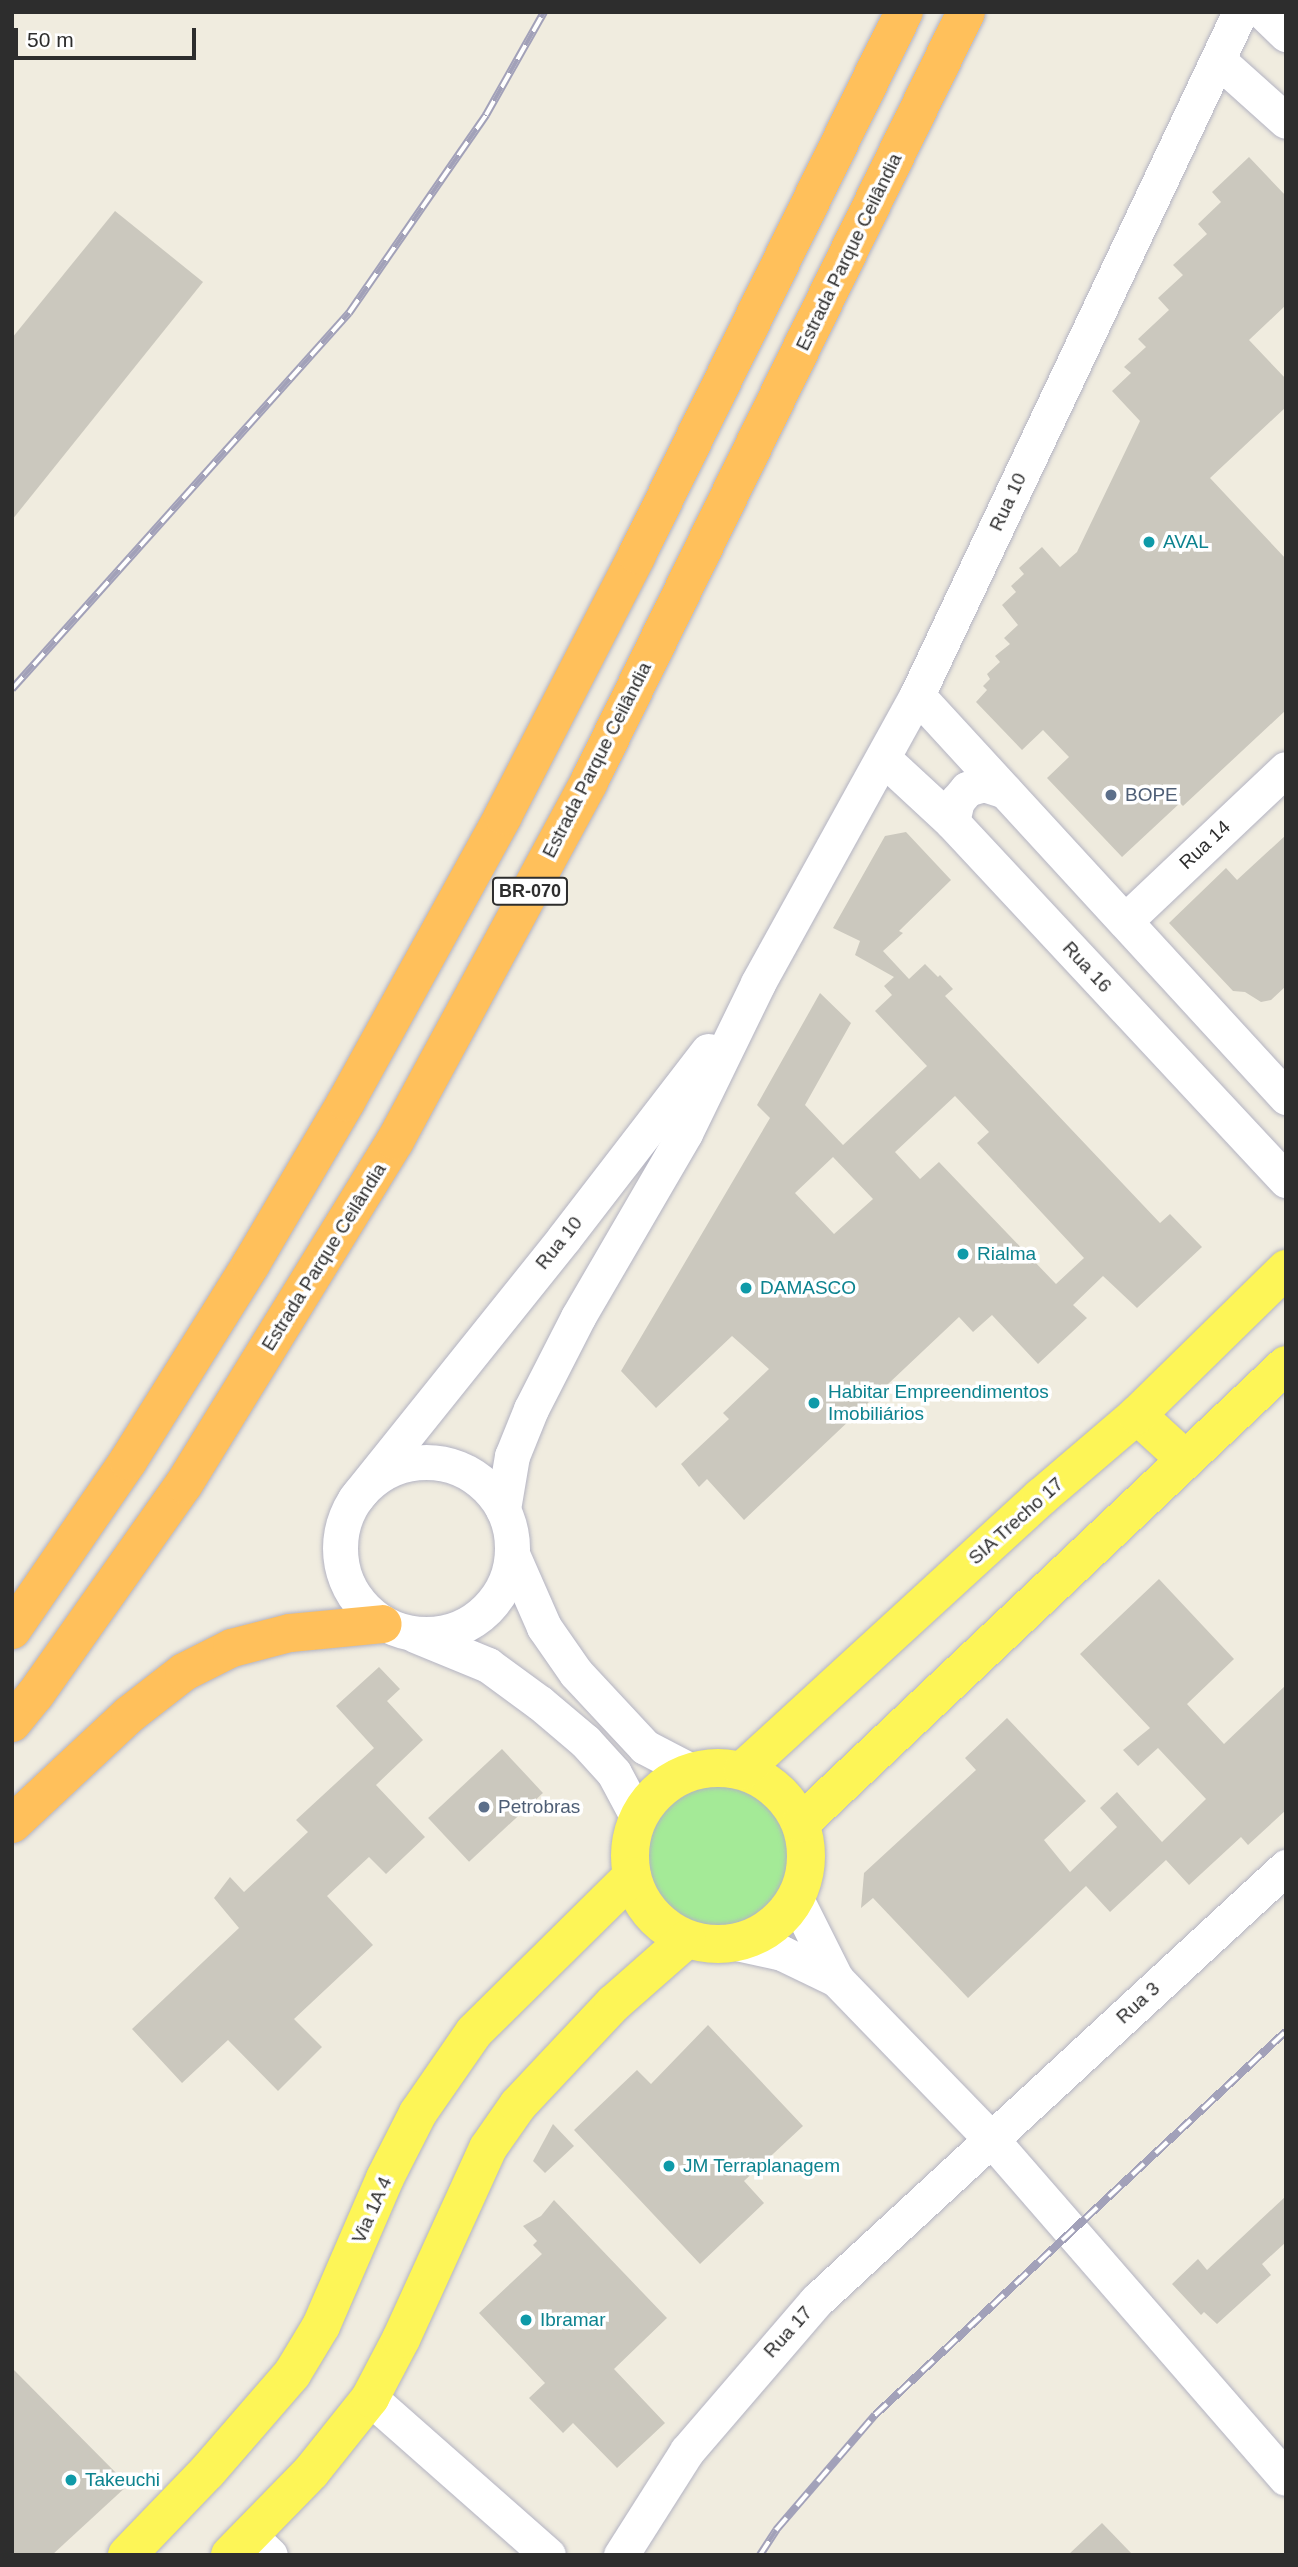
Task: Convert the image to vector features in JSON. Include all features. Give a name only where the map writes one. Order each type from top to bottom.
[{"type":"highway","name":"BR-070","points":[[12,1630],[128,1461],[251,1264],[346,1102],[503,816],[824,179],[904,12]]},
{"type":"highway","name":"Estrada Parque Ceilândia","points":[[12,1723],[35,1695],[184,1484],[396,1141],[589,782],[966,12]]},
{"type":"highway","points":[[12,1824],[130,1714],[184,1672],[232,1648],[290,1633],[398,1629]]},
{"type":"main road","name":"SIA Trecho 17","points":[[743,1770],[1041,1496],[1137,1415],[1286,1269]]},
{"type":"main road","points":[[801,1823],[1286,1365]]},
{"type":"main road","points":[[1137,1415],[1185,1459]]},
{"type":"main road","points":[[717,1767],[743,1770],[763,1778],[780,1791],[801,1823],[807,1848],[805,1875],[796,1899],[780,1919],[760,1934],[736,1942],[712,1944],[687,1939],[667,1928],[650,1913],[639,1896],[632,1876],[630,1846],[638,1818],[660,1790],[691,1771],[717,1767]]},
{"type":"main road","name":"Via 1A 4","points":[[127,2555],[207,2472],[292,2374],[321,2326],[385,2178],[418,2113],[474,2032],[632,1876]]},
{"type":"main road","points":[[249,2548],[370,2398],[401,2339],[488,2148],[518,2105],[613,2004],[687,1939]]},
{"type":"street","name":"Rua 10","points":[[503,1509],[512,1456],[531,1409],[578,1317],[685,1133],[758,983],[917,695],[1240,12]]},
{"type":"street","points":[[1263,12],[1286,34]]},
{"type":"street","points":[[1218,60],[1286,121]]},
{"type":"street","points":[[917,695],[1286,1097]]},
{"type":"street","name":"Rua 16","points":[[884,759],[952,822],[1284,1177]]},
{"type":"street","name":"Rua 14","points":[[1125,921],[1286,769]]},
{"type":"street","points":[[952,822],[957,802],[967,789],[984,784],[1005,791]]},
{"type":"street","name":"Rua 10","points":[[355,1499],[639,1143],[758,983]]},
{"type":"street","points":[[638,1818],[614,1773],[584,1741],[540,1703],[488,1665],[398,1629],[360,1606],[343,1572],[339,1553],[343,1524],[355,1499],[376,1478],[403,1465],[432,1462],[461,1469],[486,1486],[503,1509],[510,1531],[512,1554],[544,1627],[576,1673],[645,1747],[691,1771]]},
{"type":"street","points":[[398,1629],[441,1633],[468,1623],[490,1606],[505,1581],[512,1554]]},
{"type":"street","name":"Rua 3","points":[[991,2140],[1286,1867]]},
{"type":"street","points":[[796,1899],[836,1979],[991,2140],[1286,2477]]},
{"type":"street","points":[[736,1942],[782,1953],[836,1979]]},
{"type":"street","name":"Rua 17","points":[[621,2555],[687,2451],[762,2360],[816,2301],[991,2140]]},
{"type":"street","points":[[370,2398],[548,2555]]},
{"type":"green space","points":[[718,1778],[747,1784],[772,1801],[789,1826],[795,1855],[789,1884],[772,1909],[747,1926],[718,1932],[689,1926],[664,1909],[647,1884],[641,1855],[647,1826],[664,1801],[689,1784]]},
{"type":"building","points":[[1249,157],[1286,196],[1286,305],[1249,340],[1286,379],[1286,407],[1210,478],[1286,559],[1286,710],[1183,806],[1180,803],[1122,857],[1047,778],[1069,757],[1043,730],[1022,750],[976,702],[987,690],[983,686],[990,679],[987,674],[1000,662],[995,656],[1010,644],[1004,638],[1018,625],[1002,605],[1016,592],[1011,586],[1024,574],[1019,568],[1042,547],[1060,567],[1077,552],[1140,421],[1112,391],[1131,373],[1124,367],[1146,347],[1138,339],[1169,310],[1158,298],[1183,275],[1173,265],[1207,234],[1198,224],[1221,202],[1212,192]]},
{"type":"building","points":[[115,211],[203,282],[12,520],[12,338]]},
{"type":"building","points":[[906,832],[951,880],[899,931],[903,933],[883,951],[909,979],[925,964],[938,977],[940,975],[953,989],[945,996],[1160,1223],[1170,1214],[1202,1247],[1137,1308],[1103,1276],[1073,1305],[1087,1318],[1038,1364],[992,1315],[973,1332],[959,1317],[744,1520],[707,1479],[699,1487],[681,1464],[729,1419],[723,1413],[769,1369],[732,1336],[656,1408],[621,1371],[770,1118],[757,1105],[820,993],[851,1023],[805,1105],[843,1145],[927,1066],[875,1011],[892,995],[884,986],[894,977],[855,955],[860,941],[833,928],[885,836]],"holes":[[[955,1096],[989,1132],[977,1143],[1084,1258],[1056,1284],[939,1162],[920,1179],[895,1152]],[[833,1157],[873,1199],[834,1234],[795,1193]]]},
{"type":"building","points":[[1286,835],[1286,986],[1271,1000],[1261,1002],[1245,992],[1233,991],[1169,923],[1226,868],[1237,880]]},
{"type":"building","points":[[1159,1579],[1234,1659],[1187,1704],[1224,1744],[1286,1685],[1286,1810],[1248,1845],[1241,1837],[1189,1885],[1166,1860],[1110,1912],[1086,1886],[968,1998],[873,1898],[861,1908],[864,1873],[976,1770],[965,1758],[1007,1718],[1086,1801],[1044,1840],[1070,1872],[1117,1827],[1100,1808],[1117,1792],[1162,1842],[1206,1799],[1158,1748],[1138,1766],[1123,1750],[1150,1728],[1080,1654]]},
{"type":"building","points":[[379,1667],[400,1689],[387,1701],[423,1740],[376,1785],[425,1837],[386,1874],[369,1857],[327,1896],[373,1945],[294,2019],[322,2047],[278,2091],[228,2040],[182,2083],[132,2029],[239,1928],[214,1898],[230,1877],[244,1892],[308,1832],[296,1820],[374,1748],[336,1706]]},
{"type":"building","name":"Petrobras","points":[[502,1749],[543,1793],[469,1862],[428,1818]]},
{"type":"building","points":[[708,2025],[803,2126],[744,2181],[764,2203],[700,2264],[574,2130],[637,2070],[651,2084]]},
{"type":"building","points":[[553,2124],[574,2146],[545,2173],[533,2161]]},
{"type":"building","points":[[1286,2196],[1286,2242],[1262,2264],[1271,2275],[1217,2324],[1204,2312],[1201,2315],[1172,2284],[1198,2259],[1207,2270]]},
{"type":"building","points":[[554,2200],[667,2318],[614,2369],[665,2423],[617,2468],[573,2423],[563,2433],[529,2398],[545,2383],[479,2313],[542,2254],[533,2245],[537,2241],[523,2226],[541,2216]]},
{"type":"building","points":[[12,2368],[128,2485],[52,2555],[12,2555]]},
{"type":"building","points":[[1102,2523],[1133,2555],[1068,2555]]},
{"type":"railway","points":[[12,689],[349,313],[486,115],[544,12]]},
{"type":"railway","points":[[760,2555],[776,2530],[875,2415],[1286,2031]]},
{"type":"place","name":"AVAL","points":[[1149,542]]},
{"type":"place","name":"BOPE","points":[[1111,795]]},
{"type":"place","name":"Rialma","points":[[963,1254]]},
{"type":"place","name":"DAMASCO","points":[[746,1288]]},
{"type":"place","name":"Habitar Empreendimentos Imobiliários","points":[[814,1403]]},
{"type":"place","name":"Petrobras","points":[[484,1807]]},
{"type":"place","name":"JM Terraplanagem","points":[[669,2166]]},
{"type":"place","name":"Ibramar","points":[[526,2320]]},
{"type":"place","name":"Takeuchi","points":[[71,2480]]}]
